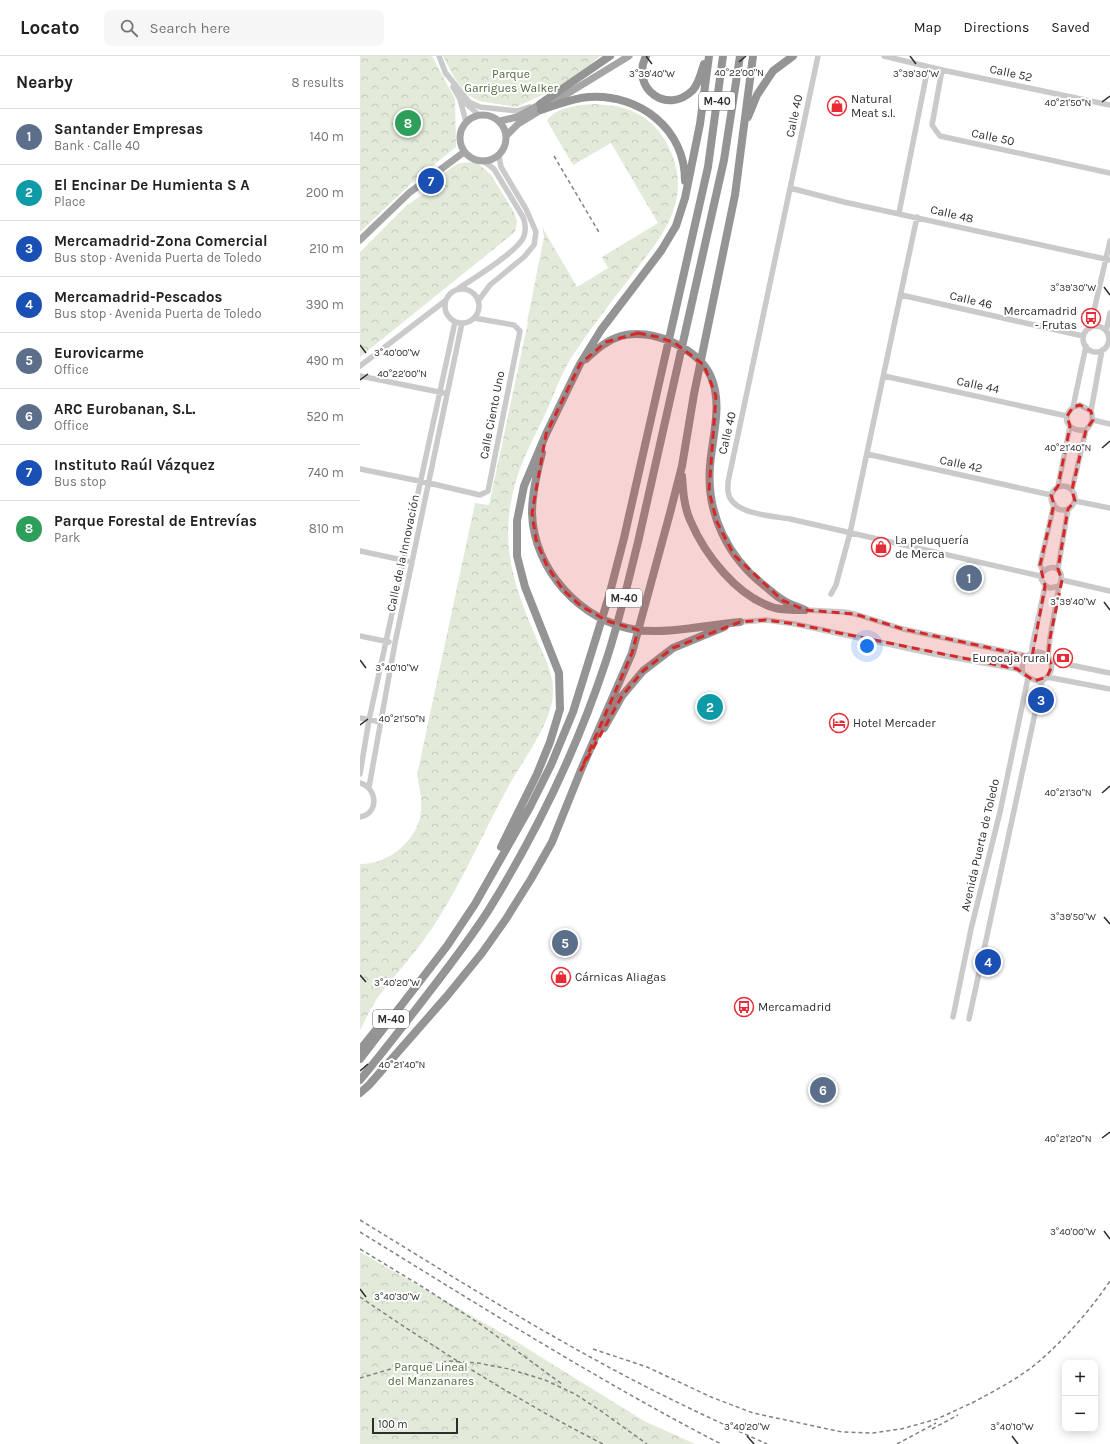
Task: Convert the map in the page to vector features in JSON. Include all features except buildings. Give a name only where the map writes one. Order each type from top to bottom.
[{"type":"highway","points":[[541,107],[610,56]]},
{"type":"highway","points":[[646,56],[642,73],[644,84],[658,98],[668,101],[677,100],[694,89],[699,81],[708,56]]},
{"type":"highway","points":[[475,904],[491,867],[537,774],[550,742],[560,709],[559,673],[525,587],[517,556],[517,521],[524,486],[546,434],[580,364],[601,330],[661,250],[676,226],[685,198],[700,124],[708,56]]},
{"type":"highway","name":"M-40","points":[[360,1060],[447,946],[475,904],[530,807],[551,765],[573,712],[609,596],[624,538],[708,167],[723,56]]},
{"type":"highway","name":"M-40","points":[[360,1080],[458,954],[487,912],[521,855],[543,813],[564,771],[586,717],[606,660],[624,600],[638,542],[724,160],[740,56]]},
{"type":"highway","points":[[360,1093],[374,1080],[482,953],[506,919],[531,879],[552,842],[581,770],[632,653],[682,466],[694,394],[735,195],[753,56]]},
{"type":"highway","points":[[744,129],[757,95],[773,71],[793,56]]},
{"type":"highway","points":[[541,107],[574,99],[604,97],[634,104],[646,110],[656,118],[676,142],[685,171],[685,198]]},
{"type":"highway","points":[[580,364],[606,342],[622,335],[638,334],[658,337],[675,343],[693,355],[704,365],[712,377],[716,396],[709,491],[717,522],[734,555],[758,581],[782,600],[805,610]]},
{"type":"highway","points":[[546,434],[535,485],[532,512],[536,540],[547,566],[564,590],[581,606],[607,621],[636,629],[657,631],[740,622]]},
{"type":"highway","points":[[682,466],[683,494],[690,520],[716,565],[735,585],[754,598],[774,608],[805,610]]},
{"type":"highway","points":[[581,770],[622,696],[643,671],[673,648],[706,633],[740,622]]},
{"type":"highway","points":[[360,1050],[422,979]]},
{"type":"main road","points":[[507,135],[518,124],[541,107],[567,89],[621,56]]},
{"type":"main road","points":[[500,121],[517,117],[541,107],[629,56]]},
{"type":"main road","points":[[487,114],[500,121],[505,128],[507,143],[499,156],[484,162],[477,161],[464,152],[460,137],[466,122],[472,117],[487,114]]},
{"type":"main road","points":[[360,240],[408,193],[464,152]]},
{"type":"street","points":[[439,56],[445,72],[460,99],[466,122]]},
{"type":"street","name":"Calle 40","points":[[818,56],[728,482],[729,496],[736,506],[751,512],[1042,573]]},
{"type":"street","name":"Calle 52","points":[[884,56],[928,67],[1110,105]]},
{"type":"street","points":[[899,213],[928,67]]},
{"type":"street","name":"Calle 50","points":[[942,70],[932,125],[940,136],[1110,173]]},
{"type":"street","points":[[445,72],[469,102],[480,107],[517,111],[541,107]]},
{"type":"street","points":[[460,99],[479,115]]},
{"type":"street","points":[[478,301],[490,285],[524,257],[534,245],[536,232],[526,209],[501,166],[499,156]]},
{"type":"street","points":[[360,366],[445,301],[450,293],[487,270],[513,250],[524,236],[525,222],[523,217],[494,169],[484,162]]},
{"type":"street","name":"Calle 48","points":[[790,188],[844,202],[1108,260]]},
{"type":"street","points":[[831,594],[836,586],[850,533],[917,217]]},
{"type":"street","points":[[1090,328],[1108,260],[1110,241]]},
{"type":"street","points":[[445,301],[445,311],[450,319],[455,322],[462,323],[474,318],[478,310],[478,301],[473,292],[459,288]]},
{"type":"street","name":"Calle 46","points":[[901,295],[1083,336]]},
{"type":"street","points":[[1106,331],[1110,313]]},
{"type":"street","name":"Calle Ciento Uno","points":[[429,483],[480,495],[488,491],[520,331],[514,325],[474,318]]},
{"type":"street","name":"Calle de la Innovación","points":[[360,774],[369,720],[455,322]]},
{"type":"street","name":"Calle de la Innovación","points":[[369,788],[395,643],[462,323]]},
{"type":"street","points":[[1072,490],[1086,430],[1093,420],[1091,411],[1102,350],[1110,342],[1106,331],[1101,328],[1090,328],[1086,330],[1083,336],[1083,342],[1086,346],[1091,350],[1102,350]]},
{"type":"street","points":[[1086,346],[1073,407],[1067,416],[1067,422],[1070,426],[1079,431],[1086,430]]},
{"type":"street","points":[[360,376],[448,394]]},
{"type":"street","name":"Calle 44","points":[[884,376],[1067,416]]},
{"type":"street","points":[[1073,407],[1080,406],[1091,411]]},
{"type":"street","points":[[1093,420],[1110,424]]},
{"type":"street","points":[[1058,486],[1070,426]]},
{"type":"street","name":"Calle 42","points":[[867,454],[1051,495]]},
{"type":"street","points":[[360,469],[429,483]]},
{"type":"street","points":[[1049,659],[1050,638],[1059,586],[1062,580],[1058,569],[1068,509],[1075,501],[1075,495],[1072,490],[1067,486],[1058,486],[1053,490],[1051,500],[1058,508],[1064,510],[1068,509]]},
{"type":"street","points":[[1075,501],[1110,508]]},
{"type":"street","points":[[1054,504],[1040,565],[1042,581],[1045,586],[1050,588],[1059,586]]},
{"type":"street","points":[[360,552],[412,562]]},
{"type":"street","points":[[1042,573],[1052,568],[1058,569]]},
{"type":"street","points":[[1062,580],[1110,591]]},
{"type":"street","points":[[1023,673],[1023,662],[1032,647],[1045,586]]},
{"type":"street","points":[[740,622],[766,620],[795,624],[934,654],[1018,669],[1034,681],[1042,681],[1047,677],[1052,666],[1044,653],[1037,652],[1029,654],[903,629],[845,612],[805,610]]},
{"type":"street","points":[[360,636],[395,643]]},
{"type":"street","points":[[1049,659],[1110,673]]},
{"type":"street","points":[[1047,677],[1110,689]]},
{"type":"street","name":"Avenida Puerta de Toledo","points":[[953,1017],[971,929],[1000,812],[1028,678]]},
{"type":"street","name":"Avenida Puerta de Toledo","points":[[969,1019],[1042,681]]},
{"type":"street","points":[[360,718],[381,722]]},
{"type":"street","points":[[360,783],[369,788],[374,798],[372,810],[368,814],[360,817]]},
{"type":"highlighted area","points":[[638,333],[658,337],[675,343],[704,365],[716,396],[709,491],[717,522],[734,555],[782,600],[805,610],[855,614],[903,629],[1032,657],[1045,586],[1040,565],[1054,504],[1051,495],[1058,486],[1070,426],[1067,416],[1073,407],[1080,405],[1091,411],[1093,420],[1086,430],[1072,490],[1075,501],[1068,509],[1058,569],[1062,580],[1050,638],[1048,657],[1052,666],[1047,677],[1034,681],[1017,669],[795,624],[766,620],[740,622],[673,648],[643,671],[622,696],[581,770],[632,653],[638,630],[607,621],[581,606],[563,590],[547,566],[536,540],[532,513],[546,434],[580,364],[606,342]]},
{"type":"green space","points":[[360,56],[432,56],[455,99],[456,147],[416,179],[360,232]]},
{"type":"green space","name":"Parque Garrigues Walker","points":[[443,56],[600,56],[584,70],[549,92],[516,107],[479,101],[468,95],[455,79]]},
{"type":"green space","points":[[594,104],[610,105],[633,111],[652,124],[662,135],[675,163],[678,187],[676,203],[670,220],[660,237],[608,305],[571,358],[525,457],[514,488],[508,527],[511,563],[520,598],[550,670],[553,685],[552,703],[549,714],[538,738],[512,780],[448,902],[424,939],[378,997],[360,1030],[360,864],[380,861],[398,851],[412,836],[420,818],[421,802],[417,775],[475,503],[489,505],[528,322],[544,237],[542,227],[577,287],[608,268],[602,257],[658,223],[611,143],[573,165],[547,121],[551,116],[562,110],[575,106]]},
{"type":"green space","points":[[469,162],[479,164],[491,175],[514,212],[517,221],[515,232],[360,357],[360,252],[406,206],[445,179],[446,176],[444,173],[457,164]]},
{"type":"green space","name":"Parque Lineal del Manzanares","points":[[360,1252],[507,1336],[644,1421],[695,1444],[360,1444]]},
{"type":"railway","points":[[554,156],[600,234]]},
{"type":"railway","points":[[360,1220],[511,1312],[572,1347],[684,1406],[767,1444]]},
{"type":"railway","points":[[360,1232],[584,1368],[675,1420],[721,1444]]},
{"type":"railway","points":[[360,1249],[480,1324],[562,1384]]},
{"type":"railway","points":[[972,1403],[997,1390],[1036,1364],[1076,1325],[1094,1304],[1110,1281]]},
{"type":"railway","points":[[360,1297],[509,1393],[603,1444]]},
{"type":"railway","points":[[593,1349],[647,1367],[711,1397],[753,1413],[842,1432],[873,1433],[901,1429],[937,1419],[976,1401]]},
{"type":"railway","points":[[360,1378],[401,1366],[450,1361],[478,1363],[509,1369],[545,1380],[575,1394],[647,1444]]},
{"type":"railway","points":[[932,1429],[958,1415]]},
{"type":"railway","points":[[897,1444],[936,1423]]},
{"type":"place","name":"Natural Meat s.l.","points":[[837,106]]},
{"type":"place","name":"Parque Forestal de Entrevías","points":[[408,123]]},
{"type":"place","name":"Instituto Raúl Vázquez","points":[[431,181]]},
{"type":"place","name":"Mercamadrid - Frutas","points":[[1091,318]]},
{"type":"place","name":"La peluquería de Merca","points":[[881,547]]},
{"type":"place","name":"Santander Empresas","points":[[969,578]]},
{"type":"place","name":"Eurocaja rural","points":[[1063,658]]},
{"type":"place","name":"Mercamadrid-Zona Comercial","points":[[1041,700]]},
{"type":"place","name":"El Encinar De Humienta S A","points":[[710,707]]},
{"type":"place","name":"Hotel Mercader","points":[[839,723]]},
{"type":"place","name":"Eurovicarme","points":[[565,943]]},
{"type":"place","name":"Mercamadrid-Pescados","points":[[988,962]]},
{"type":"place","name":"Cárnicas Aliagas","points":[[561,977]]},
{"type":"place","name":"Mercamadrid","points":[[744,1007]]},
{"type":"place","name":"ARC Eurobanan, S.L.","points":[[823,1090]]}]
